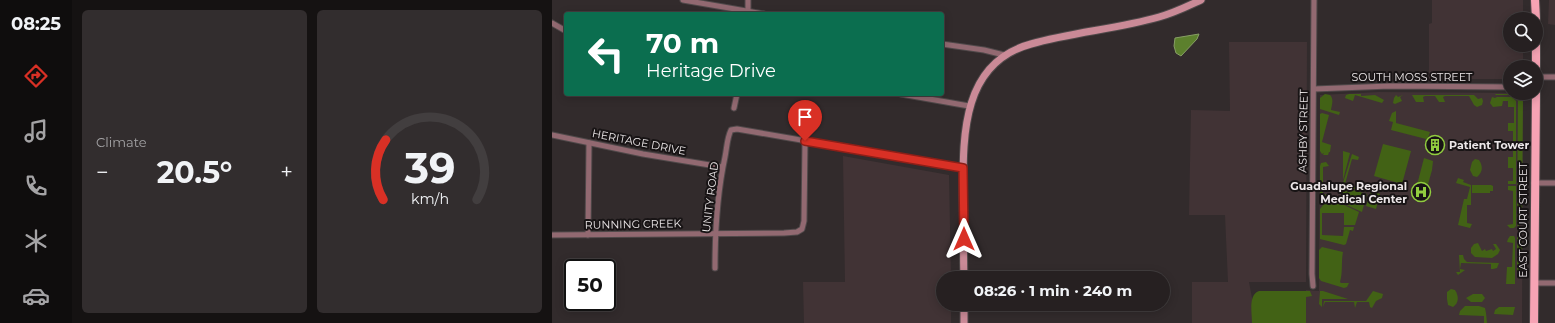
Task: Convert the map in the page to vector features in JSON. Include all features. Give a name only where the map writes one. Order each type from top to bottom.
[{"type":"main road","points":[[964,271],[963,168],[965,132],[969,106],[979,84],[988,72],[1004,55],[1030,44],[1160,16],[1202,0]]},
{"type":"main road","points":[[1532,0],[1534,12]]},
{"type":"main road","points":[[1535,12],[1537,0]]},
{"type":"main road","name":"EAST COURT STREET","points":[[1534,323],[1536,100]]},
{"type":"main road","points":[[964,311],[964,323]]},
{"type":"street","points":[[682,0],[743,12]]},
{"type":"street","points":[[748,0],[748,12]]},
{"type":"street","name":"ASHBY STREET","points":[[1313,286],[1314,0]]},
{"type":"street","points":[[552,23],[564,30]]},
{"type":"street","points":[[944,44],[984,50],[1004,55]]},
{"type":"street","points":[[1543,77],[1555,77]]},
{"type":"street","name":"SOUTH MOSS STREET","points":[[1314,89],[1390,86],[1503,87]]},
{"type":"street","points":[[734,108],[737,96]]},
{"type":"street","points":[[912,96],[969,106]]},
{"type":"street","name":"UNITY ROAD","points":[[715,268],[716,204],[728,136],[732,130],[738,129],[805,141]]},
{"type":"street","name":"HERITAGE DRIVE","points":[[552,135],[643,154],[722,167]]},
{"type":"street","points":[[805,141],[963,168]]},
{"type":"street","name":"RUNNING CREEK","points":[[552,235],[797,232],[802,229],[804,221],[805,141]]},
{"type":"street","points":[[588,143],[588,235]]},
{"type":"street","points":[[1534,183],[1555,183]]},
{"type":"street","points":[[1534,283],[1555,283]]},
{"type":"shaded area","points":[[1432,0],[1523,0],[1523,12],[1503,12],[1503,52],[1523,52],[1523,60],[1503,60],[1503,79],[1429,79],[1429,24],[1432,23]]},
{"type":"shaded area","points":[[1549,0],[1555,0],[1555,25],[1548,24]]},
{"type":"shaded area","points":[[1199,34],[1197,39],[1181,56],[1176,53],[1174,46],[1175,38]]},
{"type":"shaded area","points":[[1229,42],[1307,42],[1306,282],[1249,282],[1252,298],[1252,323],[1192,323],[1192,282],[1228,282],[1225,215],[1189,215],[1191,110],[1230,111]]},
{"type":"shaded area","name":"Guadalupe Regional Medical Center","points":[[1379,92],[1503,93],[1503,100],[1523,100],[1522,323],[1306,323],[1306,290],[1319,291],[1320,95]]},
{"type":"shaded area","points":[[1325,94],[1330,95],[1332,98],[1331,110],[1340,112],[1339,115],[1320,109],[1320,98]]},
{"type":"shaded area","points":[[1361,94],[1361,96],[1375,95],[1384,100],[1382,103],[1355,95],[1353,101],[1345,98],[1346,95]]},
{"type":"shaded area","points":[[1396,95],[1398,97],[1403,95],[1400,97],[1402,101],[1395,104],[1393,103]]},
{"type":"shaded area","points":[[1412,95],[1474,95],[1478,99],[1482,98],[1483,101],[1482,105],[1477,107],[1474,105],[1469,96],[1445,96],[1443,97],[1445,102],[1439,102],[1435,96],[1425,96],[1423,97],[1424,102],[1416,102]]},
{"type":"shaded area","points":[[1492,97],[1503,97],[1503,100],[1516,101],[1516,184],[1508,184],[1508,181],[1513,181],[1513,168],[1508,168],[1508,157],[1513,157],[1513,131],[1508,131],[1508,123],[1514,123],[1514,107],[1508,107],[1508,101],[1503,101],[1502,106],[1493,107],[1490,103]]},
{"type":"shaded area","points":[[1517,100],[1523,100],[1522,221],[1518,227],[1517,223]]},
{"type":"shaded area","points":[[1396,111],[1396,123],[1430,132],[1427,141],[1425,141],[1426,139],[1391,130],[1393,122],[1389,121],[1392,113]]},
{"type":"shaded area","points":[[1322,113],[1329,115],[1322,142],[1331,145],[1328,155],[1323,155],[1324,153],[1322,154],[1320,151],[1320,114]]},
{"type":"shaded area","points":[[1383,144],[1411,151],[1402,184],[1374,176]]},
{"type":"shaded area","points":[[1343,151],[1350,153],[1343,180]]},
{"type":"shaded area","points":[[1352,154],[1359,157],[1358,160],[1352,159],[1345,184],[1368,190],[1367,192],[1342,186]]},
{"type":"shaded area","points":[[843,156],[949,175],[951,271],[936,271],[936,311],[951,311],[951,323],[804,323],[803,282],[845,282]]},
{"type":"shaded area","points":[[1424,158],[1433,161],[1427,188],[1417,185]]},
{"type":"shaded area","points":[[1475,159],[1479,160],[1482,167],[1477,177],[1473,176],[1470,170],[1472,162]]},
{"type":"shaded area","points":[[1326,162],[1329,166],[1323,167],[1323,194],[1328,195],[1324,197],[1321,196],[1320,193],[1320,166],[1321,163]]},
{"type":"shaded area","points":[[1458,178],[1471,185],[1471,205],[1467,205],[1467,223],[1472,224],[1470,228],[1458,225],[1464,199],[1467,199],[1470,187],[1456,183]]},
{"type":"shaded area","points":[[1472,185],[1491,185],[1493,186],[1493,191],[1490,191],[1490,193],[1472,193]]},
{"type":"shaded area","points":[[1508,186],[1516,186],[1516,226],[1514,228],[1510,228],[1507,225],[1513,224],[1513,191],[1508,190]]},
{"type":"shaded area","points":[[1342,187],[1367,194],[1362,212],[1342,203]]},
{"type":"shaded area","points":[[1371,191],[1380,194],[1376,209],[1366,206]]},
{"type":"shaded area","points":[[1324,204],[1342,204],[1359,212],[1355,225],[1344,225],[1344,213],[1322,213],[1322,235],[1343,236],[1344,227],[1354,227],[1353,231],[1350,230],[1346,244],[1344,245],[1320,239],[1320,209]]},
{"type":"shaded area","points":[[1510,236],[1514,236],[1515,238],[1515,284],[1506,284],[1507,267],[1512,267],[1513,243],[1507,242]]},
{"type":"shaded area","points":[[1518,236],[1522,242],[1522,277],[1517,277]]},
{"type":"shaded area","points":[[1478,243],[1482,251],[1485,249],[1486,251],[1492,249],[1493,251],[1496,249],[1493,244],[1496,244],[1500,250],[1498,254],[1492,258],[1475,257],[1471,253],[1471,248],[1474,244]]},
{"type":"shaded area","points":[[1322,247],[1343,252],[1340,282],[1349,283],[1347,287],[1344,288],[1321,281],[1319,278],[1319,250]]},
{"type":"shaded area","points":[[1459,255],[1463,255],[1467,262],[1499,263],[1497,268],[1491,269],[1491,264],[1461,263],[1460,269],[1465,270],[1458,275],[1456,272],[1460,272]]},
{"type":"shaded area","points":[[1451,289],[1455,290],[1458,297],[1456,304],[1453,307],[1448,305],[1447,299],[1447,292]]},
{"type":"shaded area","points":[[1259,291],[1310,291],[1312,296],[1306,297],[1306,323],[1252,323],[1252,300],[1253,296]]},
{"type":"shaded area","points":[[1320,291],[1348,299],[1322,299],[1322,307],[1319,304]]},
{"type":"shaded area","points":[[1373,291],[1383,294],[1382,298],[1376,301],[1372,308],[1370,307],[1369,302],[1357,302],[1355,308],[1354,302],[1325,302],[1323,307],[1324,301],[1366,301]]},
{"type":"shaded area","points":[[1473,294],[1482,294],[1485,298],[1482,302],[1471,302],[1466,298]]},
{"type":"shaded area","points":[[1465,306],[1479,306],[1485,308],[1487,323],[1484,323],[1484,316],[1459,315],[1460,311]]},
{"type":"shaded area","points":[[1499,307],[1515,307],[1513,315],[1494,314],[1495,310]]},
{"type":"place","name":"Patient Tower","points":[[1435,145]]},
{"type":"place","name":"Guadalupe Regional Medical Center","points":[[1421,192]]},
{"type":"route","points":[[805,141],[963,168],[964,239]]}]
